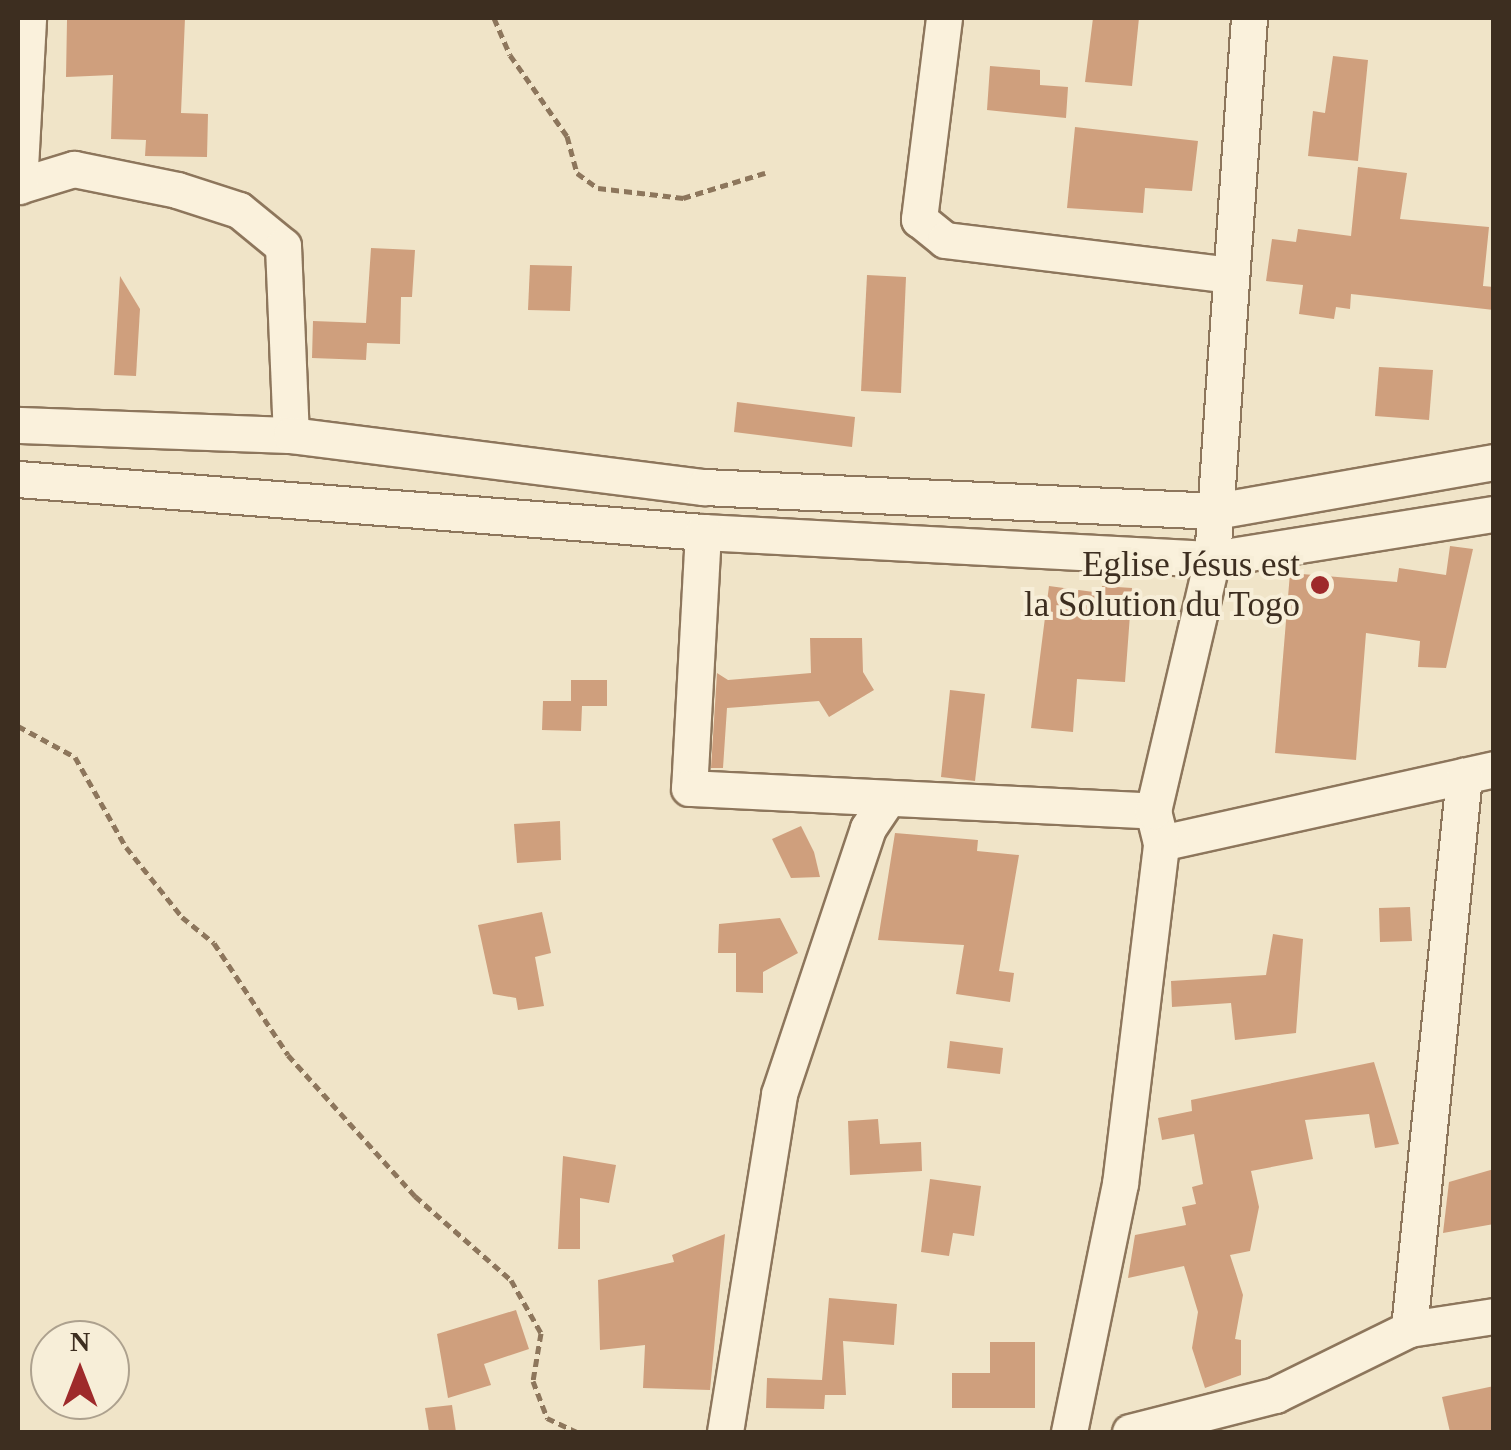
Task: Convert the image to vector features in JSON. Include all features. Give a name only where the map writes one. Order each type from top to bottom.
[{"type":"street","points":[[28,18],[18,186],[74,169],[177,190],[239,210],[283,246],[292,435]]},
{"type":"street","points":[[944,18],[919,218],[945,240],[1229,275]]},
{"type":"street","points":[[1069,1432],[1120,1184],[1157,827],[1212,559],[1250,18]]},
{"type":"street","points":[[18,426],[292,435],[704,487],[1216,511],[1494,462]]},
{"type":"street","points":[[18,479],[703,532],[1212,559],[1494,514]]},
{"type":"street","points":[[703,532],[689,788],[888,800],[1157,827],[1479,772],[1409,1329]]},
{"type":"street","points":[[725,1432],[779,1094],[868,828],[888,800]]},
{"type":"street","points":[[1130,1432],[1276,1395],[1409,1329],[1494,1316]]},
{"type":"path","points":[[494,18],[510,56],[567,136],[577,173],[598,188],[683,198],[765,174]]},
{"type":"path","points":[[18,726],[74,757],[126,847],[182,917],[214,943],[288,1056],[416,1196],[510,1280],[541,1333],[534,1381],[548,1418],[577,1432]]},
{"type":"building","points":[[185,18],[181,113],[208,114],[207,157],[145,156],[146,140],[111,139],[113,75],[66,77],[67,20]]},
{"type":"building","points":[[1093,18],[1139,18],[1132,86],[1085,82]]},
{"type":"building","points":[[1333,56],[1368,60],[1358,161],[1308,156],[1313,111],[1325,113]]},
{"type":"building","points":[[990,66],[1040,70],[1040,85],[1068,87],[1066,118],[987,110]]},
{"type":"building","points":[[1075,127],[1198,141],[1192,191],[1145,188],[1143,213],[1067,208]]},
{"type":"building","points":[[1358,167],[1407,173],[1400,219],[1489,227],[1483,286],[1494,287],[1494,310],[1351,294],[1350,309],[1336,307],[1334,319],[1299,314],[1303,285],[1266,281],[1272,239],[1296,242],[1298,229],[1351,236]]},
{"type":"building","points":[[371,248],[415,250],[412,297],[401,297],[400,344],[367,343],[366,360],[312,358],[313,321],[366,323]]},
{"type":"building","points":[[530,265],[572,266],[570,311],[528,310]]},
{"type":"building","points":[[867,275],[906,277],[901,393],[861,391]]},
{"type":"building","points":[[120,276],[140,309],[136,376],[114,375]]},
{"type":"building","points":[[1379,367],[1433,370],[1429,420],[1375,416]]},
{"type":"building","points":[[737,402],[855,417],[852,447],[734,432]]},
{"type":"building","points":[[1450,546],[1473,549],[1446,668],[1418,667],[1420,641],[1366,633],[1356,760],[1275,753],[1290,573],[1397,582],[1399,568],[1446,575]]},
{"type":"building","points":[[1049,586],[1101,593],[1102,586],[1132,588],[1125,682],[1077,679],[1073,732],[1031,728]]},
{"type":"building","points":[[810,638],[862,638],[863,672],[874,690],[829,717],[819,701],[727,708],[723,768],[711,768],[717,673],[728,680],[811,673]]},
{"type":"building","points":[[571,680],[607,680],[607,706],[582,706],[581,731],[542,730],[543,701],[571,701]]},
{"type":"building","points":[[950,690],[985,694],[975,781],[941,777]]},
{"type":"building","points":[[560,821],[561,860],[517,863],[514,824]]},
{"type":"building","points":[[801,826],[814,852],[820,877],[791,878],[772,839]]},
{"type":"building","points":[[895,833],[978,840],[977,851],[1019,855],[999,971],[1014,973],[1010,1002],[956,994],[964,945],[878,940]]},
{"type":"building","points":[[1410,907],[1412,941],[1380,942],[1379,908]]},
{"type":"building","points":[[542,912],[551,953],[535,957],[544,1006],[518,1010],[516,998],[493,994],[478,925]]},
{"type":"building","points":[[780,918],[798,953],[763,972],[763,993],[736,992],[736,953],[718,953],[719,924]]},
{"type":"building","points":[[1273,934],[1303,939],[1296,1033],[1235,1040],[1231,1003],[1172,1007],[1171,981],[1266,975]]},
{"type":"building","points":[[950,1041],[1003,1048],[1000,1074],[947,1068]]},
{"type":"building","points":[[1374,1062],[1399,1144],[1375,1148],[1369,1114],[1305,1120],[1313,1159],[1251,1171],[1259,1207],[1250,1251],[1230,1255],[1243,1295],[1235,1339],[1241,1340],[1241,1375],[1205,1388],[1192,1348],[1198,1312],[1184,1266],[1128,1278],[1135,1235],[1186,1225],[1182,1207],[1196,1204],[1192,1187],[1203,1184],[1194,1134],[1162,1140],[1158,1118],[1192,1111],[1191,1100]]},
{"type":"building","points":[[878,1119],[880,1144],[921,1142],[922,1171],[850,1175],[848,1121]]},
{"type":"building","points":[[563,1156],[616,1165],[609,1203],[580,1198],[580,1249],[558,1249]]},
{"type":"building","points":[[1494,1169],[1494,1224],[1443,1233],[1449,1182]]},
{"type":"building","points":[[930,1179],[981,1186],[974,1236],[953,1233],[949,1256],[921,1252]]},
{"type":"building","points":[[725,1234],[710,1390],[643,1388],[645,1345],[600,1350],[598,1280],[674,1262],[672,1255]]},
{"type":"building","points":[[829,1298],[897,1304],[894,1345],[843,1341],[846,1395],[825,1395],[824,1409],[766,1408],[767,1378],[822,1380]]},
{"type":"building","points":[[516,1310],[529,1349],[484,1364],[491,1385],[448,1398],[437,1334]]},
{"type":"building","points":[[990,1342],[1035,1342],[1035,1408],[952,1408],[952,1373],[990,1373]]},
{"type":"building","points":[[1494,1386],[1494,1432],[1450,1432],[1442,1397]]},
{"type":"building","points":[[452,1405],[456,1432],[429,1432],[425,1408]]},
{"type":"place","name":"Eglise Jésus est la Solution du Togo","points":[[1320,585]]}]
